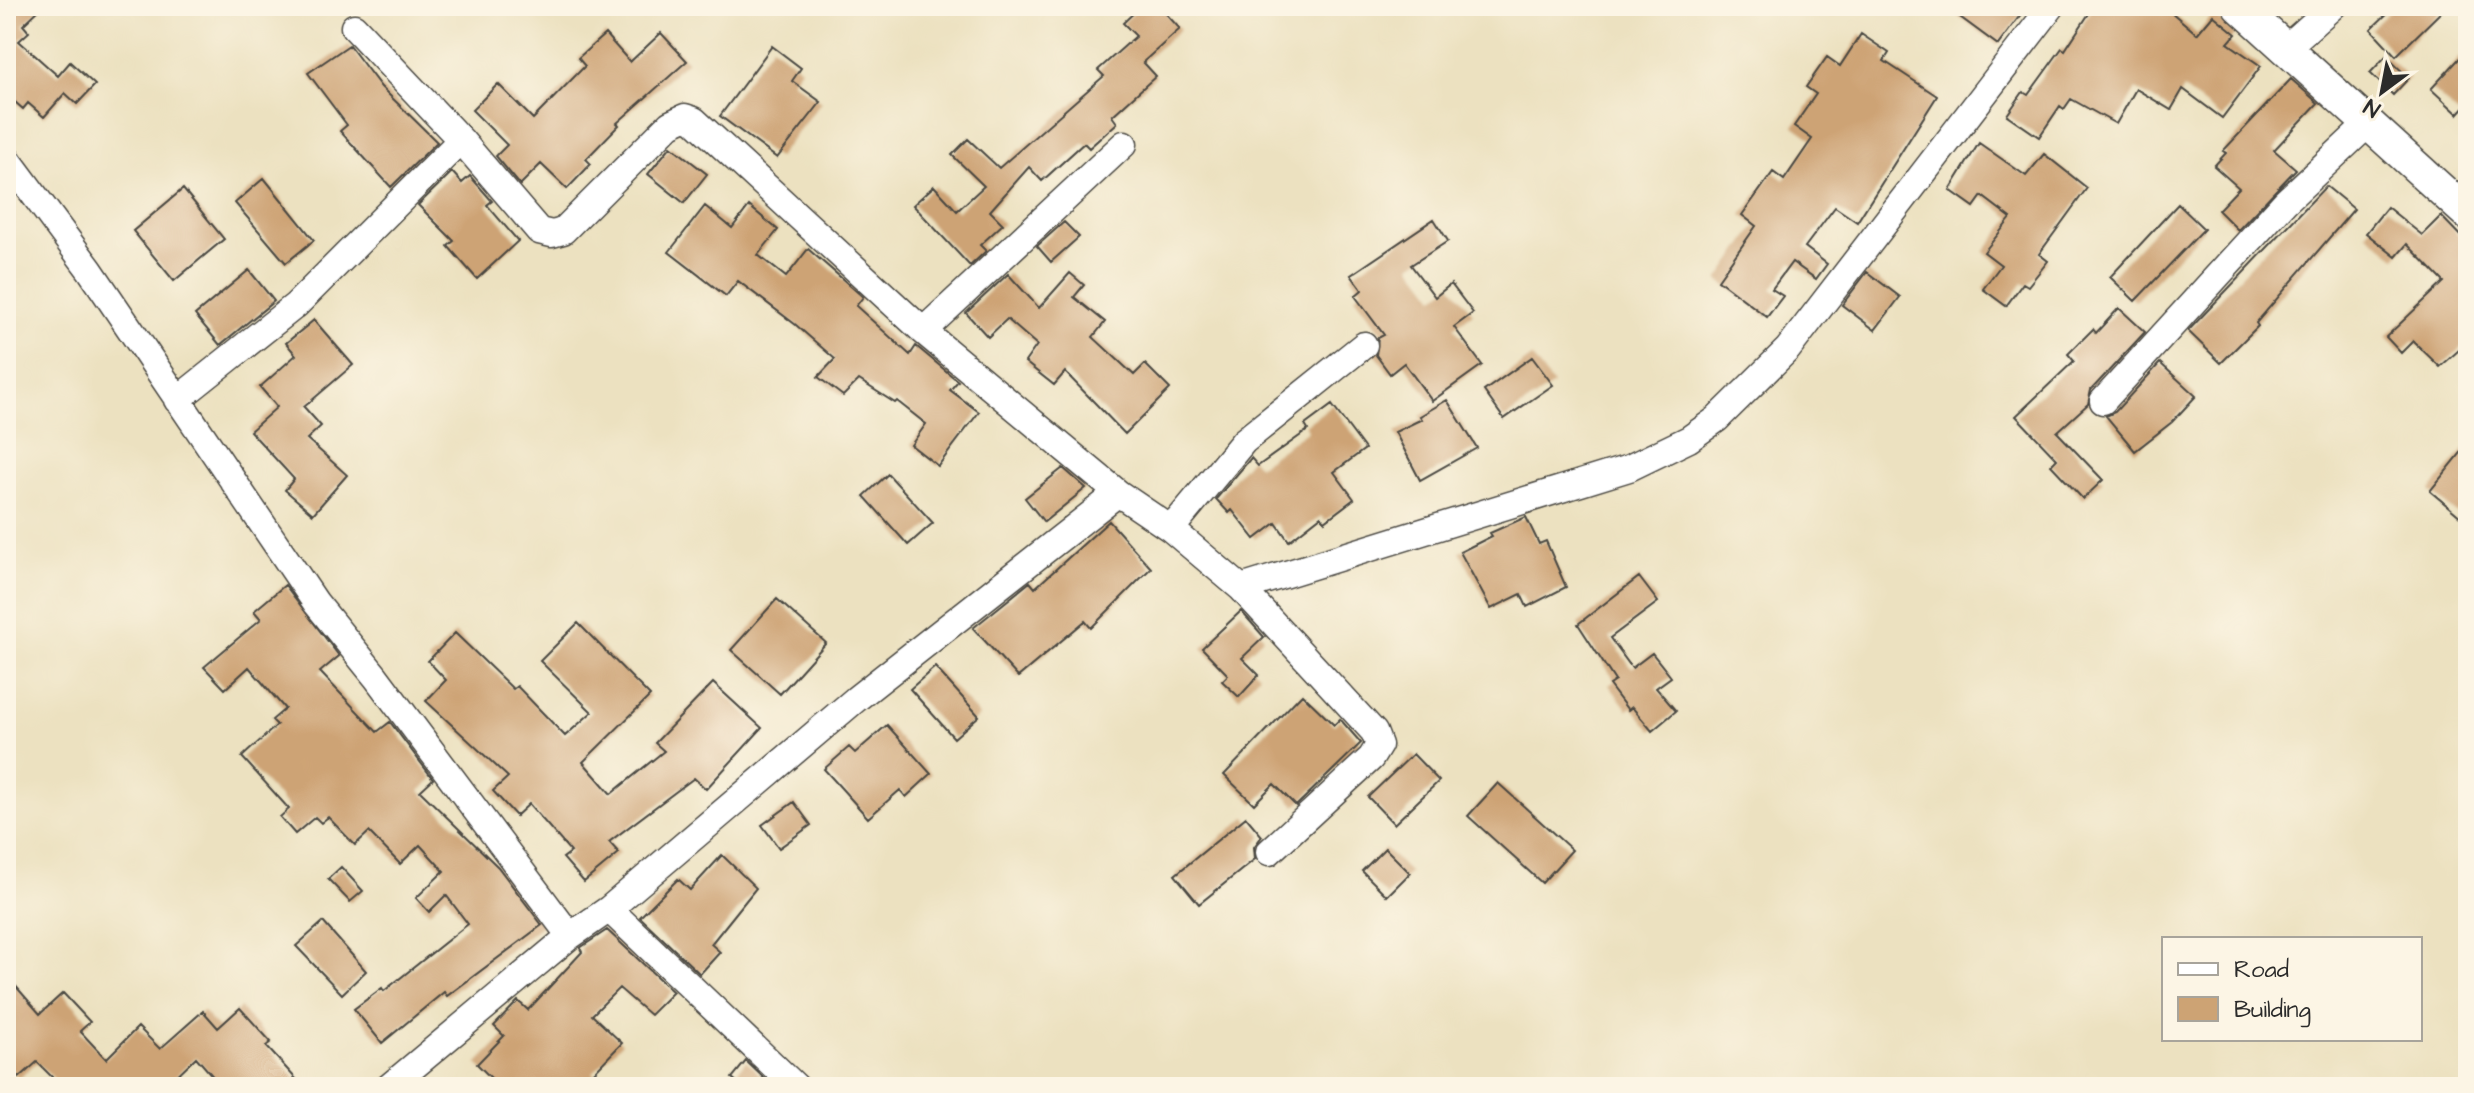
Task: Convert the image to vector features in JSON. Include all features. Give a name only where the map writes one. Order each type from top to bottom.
[{"type":"main road","points":[[2239,6],[2468,214]]},
{"type":"street","points":[[1241,588],[1629,468],[1689,439],[1717,419],[1788,349],[2052,6]]},
{"type":"street","points":[[2286,48],[2333,6]]},
{"type":"street","points":[[354,27],[461,140],[539,231],[552,234],[563,231],[670,124],[678,118],[694,120],[923,331],[1118,493],[1171,529],[1241,588],[1374,732],[1379,745],[1371,758],[1269,852]]},
{"type":"street","points":[[2103,401],[2285,202],[2367,125]]},
{"type":"street","points":[[177,400],[296,305],[461,140]]},
{"type":"street","points":[[923,331],[1124,144]]},
{"type":"street","points":[[6,157],[90,270],[316,603],[376,677],[570,936]]},
{"type":"street","points":[[1171,529],[1244,441],[1364,345]]},
{"type":"street","points":[[389,1087],[570,936],[609,909],[856,699],[1118,493]]},
{"type":"street","points":[[609,909],[796,1087]]},
{"type":"building","points":[[6,6],[43,6],[23,25],[29,32],[19,41],[58,76],[70,62],[95,85],[77,104],[65,93],[44,117],[28,103],[23,109],[6,94]]},
{"type":"building","points":[[1141,6],[1159,6],[1180,29],[1143,62],[1156,76],[1112,116],[1117,123],[1089,148],[1084,143],[1042,181],[1029,167],[990,211],[1003,224],[980,245],[986,251],[970,266],[913,205],[934,186],[957,211],[984,186],[952,155],[968,139],[999,168],[1104,76],[1098,70],[1136,36],[1123,23]]},
{"type":"building","points":[[1945,6],[2027,6],[1998,45]]},
{"type":"building","points":[[2094,6],[2164,6],[2197,34],[2213,15],[2236,34],[2228,43],[2261,66],[2222,118],[2183,89],[2171,110],[2136,89],[2116,124],[2071,99],[2064,109],[2060,106],[2039,137],[2007,115],[2023,92],[2028,95],[2062,48],[2065,50]]},
{"type":"building","points":[[2395,6],[2447,6],[2396,56],[2371,29]]},
{"type":"building","points":[[661,33],[687,61],[617,123],[619,125],[586,159],[591,164],[567,189],[541,164],[520,185],[496,156],[507,145],[472,110],[498,84],[533,119],[585,66],[578,58],[605,34],[630,62]]},
{"type":"building","points":[[1861,34],[1889,53],[1884,61],[1937,96],[1857,222],[1835,207],[1805,247],[1827,264],[1816,279],[1792,262],[1772,289],[1783,296],[1767,317],[1718,280],[1756,226],[1742,215],[1773,172],[1784,180],[1812,139],[1794,126],[1816,94],[1806,87],[1827,57],[1840,66]]},
{"type":"building","points":[[349,45],[381,87],[437,142],[391,187],[340,131],[347,125],[308,73]]},
{"type":"building","points":[[772,46],[801,68],[792,81],[821,102],[777,158],[720,116]]},
{"type":"building","points":[[2468,49],[2468,103],[2458,114],[2431,89]]},
{"type":"building","points":[[2386,56],[2409,78],[2393,95],[2370,73]]},
{"type":"building","points":[[2291,79],[2318,103],[2274,150],[2296,169],[2238,230],[2218,210],[2239,188],[2214,166],[2226,153],[2223,151]]},
{"type":"building","points":[[1979,143],[2026,176],[2044,154],[2087,188],[2039,254],[2048,261],[2028,286],[2023,283],[2006,306],[1983,289],[2001,265],[1984,252],[2011,218],[1982,196],[1974,207],[1950,190]]},
{"type":"building","points":[[671,146],[707,174],[684,203],[648,174]]},
{"type":"building","points":[[452,172],[462,183],[470,176],[492,201],[487,205],[518,241],[477,279],[448,246],[454,241],[418,205]]},
{"type":"building","points":[[264,178],[314,240],[286,263],[235,203]]},
{"type":"building","points":[[2326,186],[2354,209],[2256,323],[2258,326],[2221,363],[2188,331]]},
{"type":"building","points":[[183,189],[224,239],[174,281],[133,231]]},
{"type":"building","points":[[2178,204],[2204,229],[2135,301],[2110,277]]},
{"type":"building","points":[[705,206],[732,228],[749,206],[778,230],[758,255],[786,277],[808,249],[863,297],[856,306],[910,355],[916,346],[958,381],[950,390],[979,412],[938,466],[911,445],[926,424],[897,401],[895,403],[859,380],[843,396],[818,377],[835,359],[796,325],[738,281],[726,296],[669,252]]},
{"type":"building","points":[[2387,207],[2422,235],[2441,216],[2468,244],[2468,342],[2440,367],[2413,341],[2401,353],[2386,337],[2444,282],[2407,244],[2396,257],[2366,233]]},
{"type":"building","points":[[1434,219],[1448,241],[1411,265],[1435,297],[1451,284],[1473,313],[1454,327],[1482,365],[1432,401],[1404,363],[1390,374],[1376,355],[1378,338],[1384,335],[1355,296],[1362,290],[1351,275]]},
{"type":"building","points":[[1064,222],[1079,237],[1051,262],[1037,246]]},
{"type":"building","points":[[249,270],[274,301],[220,345],[195,315]]},
{"type":"building","points":[[1867,272],[1900,297],[1875,330],[1842,305]]},
{"type":"building","points":[[1070,273],[1084,285],[1074,297],[1105,322],[1093,337],[1134,375],[1145,364],[1170,389],[1125,434],[1065,372],[1054,385],[1025,362],[1037,345],[1007,319],[988,337],[966,313],[1008,274],[1039,308]]},
{"type":"building","points":[[2119,308],[2145,332],[2091,390],[2088,404],[2057,432],[2103,480],[2083,499],[2051,465],[2057,459],[2016,416],[2074,361],[2068,354],[2093,329],[2096,333]]},
{"type":"building","points":[[314,320],[353,365],[304,407],[321,426],[307,439],[347,475],[313,514],[285,490],[294,479],[250,431],[277,407],[260,387],[296,355],[286,343]]},
{"type":"building","points":[[1532,357],[1553,385],[1504,419],[1484,391]]},
{"type":"building","points":[[2160,363],[2196,396],[2172,422],[2135,451],[2106,416],[2115,412]]},
{"type":"building","points":[[1447,400],[1477,448],[1420,480],[1395,432],[1422,419],[1420,416]]},
{"type":"building","points":[[1332,405],[1365,449],[1334,472],[1354,499],[1325,521],[1321,516],[1289,541],[1276,523],[1255,539],[1232,510],[1229,513],[1216,499],[1251,458],[1258,466],[1308,430],[1305,425]]},
{"type":"building","points":[[2468,444],[2468,523],[2430,491]]},
{"type":"building","points":[[1063,468],[1086,488],[1044,522],[1025,498]]},
{"type":"building","points":[[888,474],[933,523],[908,545],[864,496]]},
{"type":"building","points":[[1526,517],[1539,544],[1546,541],[1566,587],[1527,607],[1521,594],[1491,609],[1460,552],[1492,536],[1490,533]]},
{"type":"building","points":[[1109,521],[1151,568],[1091,628],[1085,621],[1018,677],[973,628],[1030,582],[1035,588]]},
{"type":"building","points":[[1639,577],[1658,602],[1610,638],[1632,668],[1652,653],[1671,677],[1656,688],[1676,711],[1652,731],[1632,707],[1628,710],[1609,685],[1615,681],[1578,624]]},
{"type":"building","points":[[285,585],[339,656],[320,672],[377,732],[390,722],[433,779],[420,791],[498,867],[542,925],[447,996],[444,992],[382,1043],[354,1009],[382,988],[384,991],[468,924],[446,895],[429,912],[416,898],[444,871],[420,845],[400,864],[369,832],[355,845],[328,817],[321,823],[315,817],[295,834],[280,817],[289,809],[242,757],[277,725],[272,720],[285,709],[249,667],[225,689],[204,667],[261,619],[254,611]]},
{"type":"building","points":[[777,599],[826,643],[780,694],[731,650]]},
{"type":"building","points":[[1241,611],[1264,637],[1242,658],[1259,675],[1239,697],[1222,681],[1228,675],[1202,648]]},
{"type":"building","points":[[578,623],[650,696],[583,762],[611,794],[664,751],[655,743],[713,683],[762,728],[706,789],[694,778],[609,842],[619,853],[584,882],[563,858],[571,852],[529,804],[516,816],[493,791],[508,777],[426,701],[446,680],[428,661],[455,633],[513,689],[517,686],[565,736],[592,712],[540,661]]},
{"type":"building","points":[[935,667],[979,716],[954,738],[910,689]]},
{"type":"building","points":[[1302,694],[1334,725],[1340,719],[1361,743],[1296,806],[1274,784],[1254,804],[1224,775]]},
{"type":"building","points":[[887,725],[931,774],[906,797],[900,790],[868,818],[824,769],[849,747],[855,753]]},
{"type":"building","points":[[1413,754],[1439,781],[1394,824],[1368,797]]},
{"type":"building","points":[[1498,783],[1572,850],[1542,883],[1468,816]]},
{"type":"building","points":[[794,802],[811,825],[779,848],[762,825]]},
{"type":"building","points":[[1246,817],[1262,836],[1254,847],[1255,859],[1199,904],[1175,875]]},
{"type":"building","points":[[1385,848],[1410,873],[1387,896],[1362,871]]},
{"type":"building","points":[[722,855],[756,888],[711,944],[720,952],[700,974],[640,917],[678,879],[690,890]]},
{"type":"building","points":[[341,867],[363,891],[350,902],[328,879]]},
{"type":"building","points":[[323,922],[366,971],[342,994],[296,946]]},
{"type":"building","points":[[607,930],[673,992],[650,1015],[619,988],[592,1015],[622,1043],[593,1073],[607,1087],[500,1087],[477,1064],[504,1036],[494,1026],[518,1001],[528,1010],[582,952],[580,948]]},
{"type":"building","points":[[6,975],[40,1014],[63,993],[90,1022],[80,1031],[106,1059],[138,1027],[160,1049],[203,1011],[218,1028],[240,1008],[271,1042],[266,1046],[296,1079],[287,1087],[222,1087],[196,1057],[165,1087],[62,1087],[37,1062],[19,1078],[6,1064]]},
{"type":"building","points":[[746,1061],[768,1082],[764,1087],[743,1087],[732,1078]]}]
